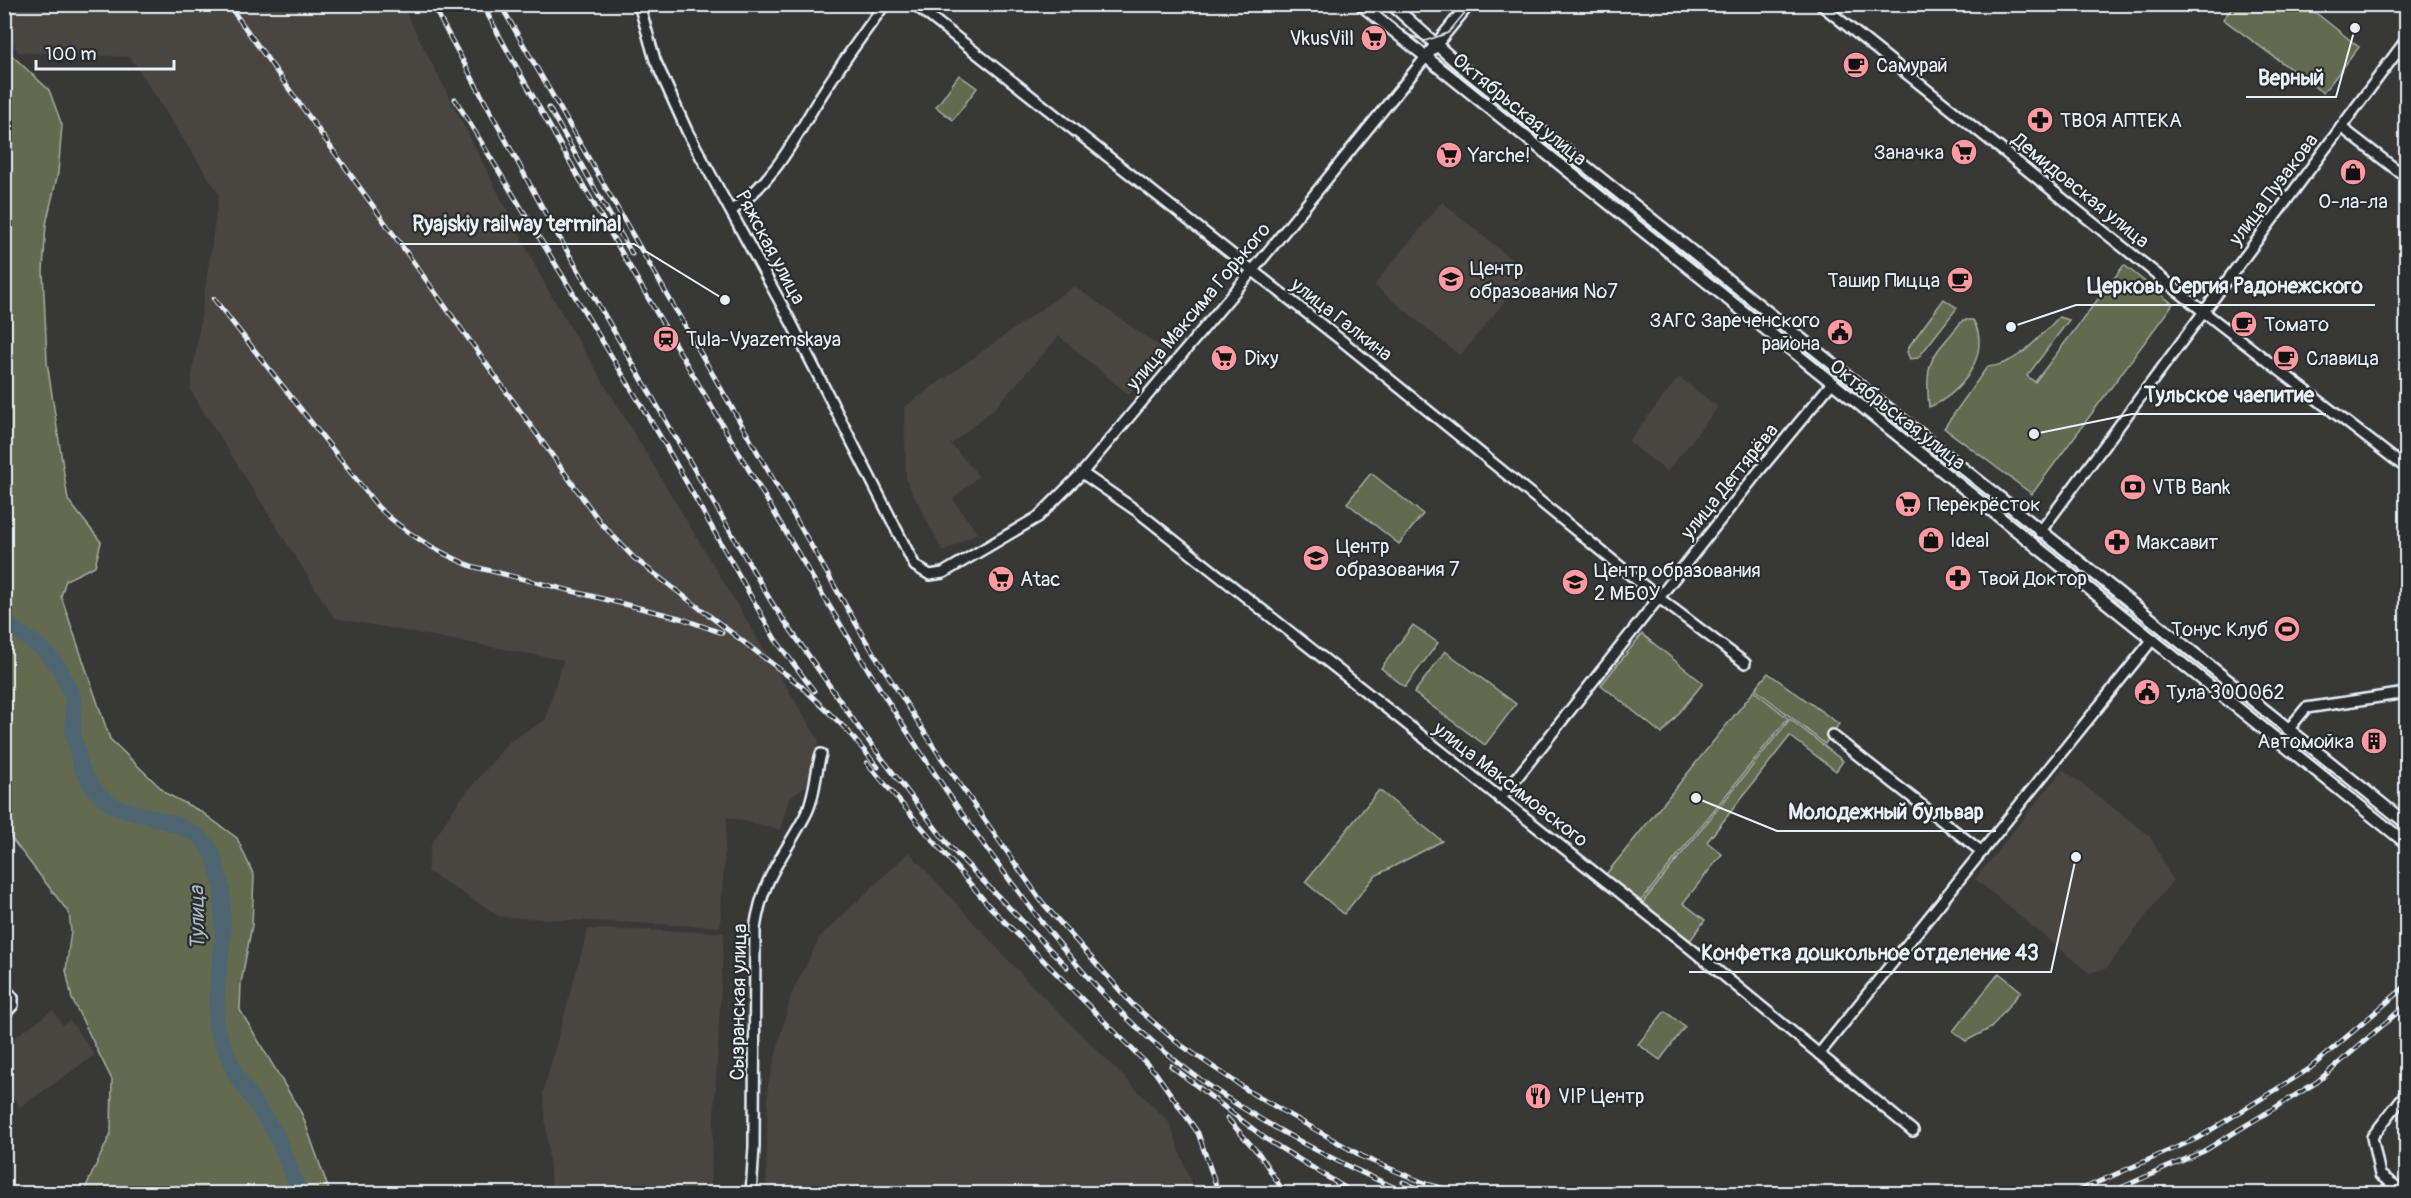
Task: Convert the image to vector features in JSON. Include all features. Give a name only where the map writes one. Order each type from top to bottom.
[{"type":"main road","name":"Октябрьская улица","points":[[1360,4],[2406,843]]},
{"type":"main road","name":"Октябрьская улица","points":[[1391,4],[1436,45],[2021,517],[2406,823]]},
{"type":"main road","name":"улица Максима Горького","points":[[1426,57],[1469,4]]},
{"type":"main road","points":[[2013,527],[2021,517]]},
{"type":"main road","points":[[2032,543],[2040,532]]},
{"type":"street","name":"Ряжская улица","points":[[639,4],[665,83],[915,566]]},
{"type":"street","points":[[731,211],[754,195],[774,174],[814,106],[885,4]]},
{"type":"street","name":"улица Галкина","points":[[914,4],[1183,214],[1251,272],[1545,503],[1659,598],[1745,663]]},
{"type":"street","name":"Демидовская улица","points":[[1820,4],[2204,312],[2406,468]]},
{"type":"street","name":"улица Пузакова","points":[[2040,532],[2406,40]]},
{"type":"street","name":"улица Максима Горького","points":[[915,566],[930,575],[943,573],[1038,517],[1082,473],[1251,272],[1426,57]]},
{"type":"street","points":[[2341,127],[2406,177]]},
{"type":"street","name":"улица Дегтярёва","points":[[1500,799],[1831,384]]},
{"type":"street","name":"улица Максимовского","points":[[1082,473],[1137,511],[1687,946],[1913,1131]]},
{"type":"street","points":[[1819,1054],[2153,639]]},
{"type":"street","points":[[2288,729],[2306,708],[2406,693]]},
{"type":"street","points":[[1832,735],[1982,852]]},
{"type":"street","name":"Сызранская улица","points":[[751,1194],[754,1139],[755,929],[759,902],[769,876],[805,817],[821,754]]},
{"type":"street","points":[[4,987],[13,999],[13,1005],[4,1015]]},
{"type":"street","points":[[2406,1093],[2372,1137],[2380,1175],[2406,1193]]},
{"type":"shaded area","points":[[4,5],[402,5],[548,290],[819,741],[806,786],[789,799],[780,830],[727,817],[720,927],[501,917],[427,871],[431,844],[459,801],[510,741],[545,720],[563,660],[334,618],[190,390],[219,194],[130,57],[18,52],[5,32]]},
{"type":"shaded area","name":"Центр образования №7","points":[[1442,202],[1528,273],[1460,356],[1374,285]]},
{"type":"shaded area","points":[[1074,286],[1166,351],[1129,395],[1059,336],[994,409],[951,444],[979,476],[953,499],[977,533],[943,552],[906,480],[904,407]]},
{"type":"shaded area","points":[[1679,377],[1718,407],[1667,472],[1628,441]]},
{"type":"shaded area","points":[[2063,769],[2150,836],[2173,880],[2107,968],[2089,973],[1975,879]]},
{"type":"shaded area","points":[[909,852],[1024,977],[1169,1122],[1195,1193],[766,1193],[768,1085],[791,995],[820,937]]},
{"type":"shaded area","points":[[588,929],[724,932],[710,1193],[552,1193],[543,1092]]},
{"type":"shaded area","points":[[53,1010],[63,1025],[70,1020],[95,1055],[20,1107],[5,1085],[5,1044]]},
{"type":"green space","points":[[2234,5],[2306,5],[2359,47],[2323,93],[2223,19]]},
{"type":"green space","points":[[5,49],[49,90],[62,125],[58,173],[46,224],[43,271],[47,362],[68,500],[101,542],[95,566],[66,580],[61,596],[110,739],[167,794],[200,811],[237,838],[254,876],[252,925],[241,983],[240,1010],[302,1114],[330,1193],[83,1193],[111,1133],[112,1080],[72,999],[66,970],[71,931],[69,913],[5,830]]},
{"type":"green space","points":[[959,75],[977,88],[953,120],[936,107]]},
{"type":"green space","points":[[2124,265],[2173,304],[2032,494],[1944,428],[1987,367],[2018,356],[2059,317],[2069,320],[2027,376],[2035,382]]},
{"type":"green space","points":[[1944,299],[1957,308],[1918,358],[1910,359],[1907,352],[1910,345]]},
{"type":"green space","points":[[1963,320],[1973,320],[1978,333],[1979,346],[1976,359],[1962,383],[1941,401],[1929,407],[1928,378],[1933,359]]},
{"type":"green space","points":[[1371,473],[1423,514],[1399,544],[1347,503]]},
{"type":"green space","points":[[1413,625],[1438,643],[1405,687],[1381,668]]},
{"type":"green space","points":[[1642,634],[1703,683],[1662,734],[1601,685]]},
{"type":"green space","points":[[1445,651],[1516,704],[1485,745],[1414,693]]},
{"type":"green space","points":[[1768,673],[1839,724],[1825,744],[1755,689]]},
{"type":"green space","points":[[1754,691],[1788,718],[1637,906],[1603,878]]},
{"type":"green space","points":[[1790,719],[1843,761],[1836,771],[1790,736],[1707,842],[1722,854],[1683,903],[1705,920],[1687,945],[1639,907]]},
{"type":"green space","points":[[1379,790],[1442,841],[1375,876],[1344,914],[1305,882]]},
{"type":"green space","points":[[1999,973],[2021,991],[1991,1028],[1966,1041],[1953,1031]]},
{"type":"green space","points":[[1665,1011],[1685,1027],[1660,1060],[1638,1044]]},
{"type":"waterway","name":"Тулица","points":[[4,622],[44,650],[59,667],[73,697],[73,733],[81,767],[94,789],[111,805],[177,825],[201,837],[213,854],[222,887],[223,932],[216,1027],[236,1075],[276,1134],[300,1194]]},
{"type":"tram line","points":[[1369,4],[1406,34],[1425,41],[1448,33],[1472,4]]},
{"type":"railway","points":[[228,4],[600,522],[634,558],[800,685],[849,732]]},
{"type":"railway","points":[[432,4],[548,218],[772,603],[861,731],[950,847],[1067,967]]},
{"type":"railway","points":[[482,4],[626,260],[854,646],[936,776],[1040,920],[1105,996],[1154,1043],[1187,1070],[1257,1117],[1294,1138],[1409,1194]]},
{"type":"railway","points":[[500,4],[866,641],[936,750],[1042,902],[1132,1004],[1178,1043],[1253,1094],[1367,1159]]},
{"type":"railway","points":[[455,99],[663,441],[775,639],[814,691]]},
{"type":"railway","points":[[549,108],[632,254]]},
{"type":"railway","points":[[214,299],[378,507],[411,534],[471,566],[680,618],[722,633]]},
{"type":"railway","points":[[845,728],[878,767]]},
{"type":"railway","points":[[867,763],[990,907],[1155,1072],[1198,1133],[1219,1194]]},
{"type":"railway","points":[[2071,1194],[2198,1138],[2309,1069],[2406,986]]},
{"type":"railway","points":[[2107,1194],[2204,1151],[2317,1082],[2406,1005]]},
{"type":"railway","points":[[1171,1066],[1266,1139],[1355,1194]]},
{"type":"railway","points":[[1227,1118],[1260,1155],[1285,1194]]},
{"type":"railway","points":[[1360,1156],[1427,1184],[1464,1194]]},
{"type":"railway","points":[[1403,1182],[1431,1194]]},
{"type":"place","name":"Верный","points":[[2355,28]]},
{"type":"place","name":"VkusVill","points":[[1374,38]]},
{"type":"place","name":"Самурай","points":[[1856,65]]},
{"type":"place","name":"ТВОЯ АПТЕКА","points":[[2040,120]]},
{"type":"place","name":"Заначка","points":[[1964,152]]},
{"type":"place","name":"Yarche!","points":[[1449,155]]},
{"type":"place","name":"О-ла-ла","points":[[2353,172]]},
{"type":"place","name":"Центр образования №7","points":[[1451,279]]},
{"type":"place","name":"Ташир Пицца","points":[[1960,280]]},
{"type":"place","name":"Ryajskiy railway terminal","points":[[725,300]]},
{"type":"place","name":"Томато","points":[[2244,324]]},
{"type":"place","name":"Церковь Сергия Радонежского","points":[[2011,327]]},
{"type":"place","name":"ЗАГС Зареченского района","points":[[1840,332]]},
{"type":"place","name":"Tula-Vyazemskaya","points":[[666,339]]},
{"type":"place","name":"Dixy","points":[[1224,358]]},
{"type":"place","name":"Славица","points":[[2286,358]]},
{"type":"place","name":"Тульское чаепитие","points":[[2034,434]]},
{"type":"place","name":"VTB Bank","points":[[2133,487]]},
{"type":"place","name":"Перекрёсток","points":[[1908,504]]},
{"type":"place","name":"Ideal","points":[[1931,540]]},
{"type":"place","name":"Максавит","points":[[2117,542]]},
{"type":"place","name":"Центр образования 7","points":[[1316,558]]},
{"type":"place","name":"Твой Доктор","points":[[1958,578]]},
{"type":"place","name":"Atac","points":[[1001,579]]},
{"type":"place","name":"Центр образования 2 МБОУ","points":[[1575,582]]},
{"type":"place","name":"Тонус Клуб","points":[[2287,629]]},
{"type":"place","name":"Тула 300062","points":[[2147,692]]},
{"type":"place","name":"Автомойка","points":[[2374,741]]},
{"type":"place","name":"Молодежный бульвар","points":[[1696,798]]},
{"type":"place","name":"Конфетка дошкольное отделение 43","points":[[2076,857]]},
{"type":"place","name":"VIP Центр","points":[[1538,1096]]}]
